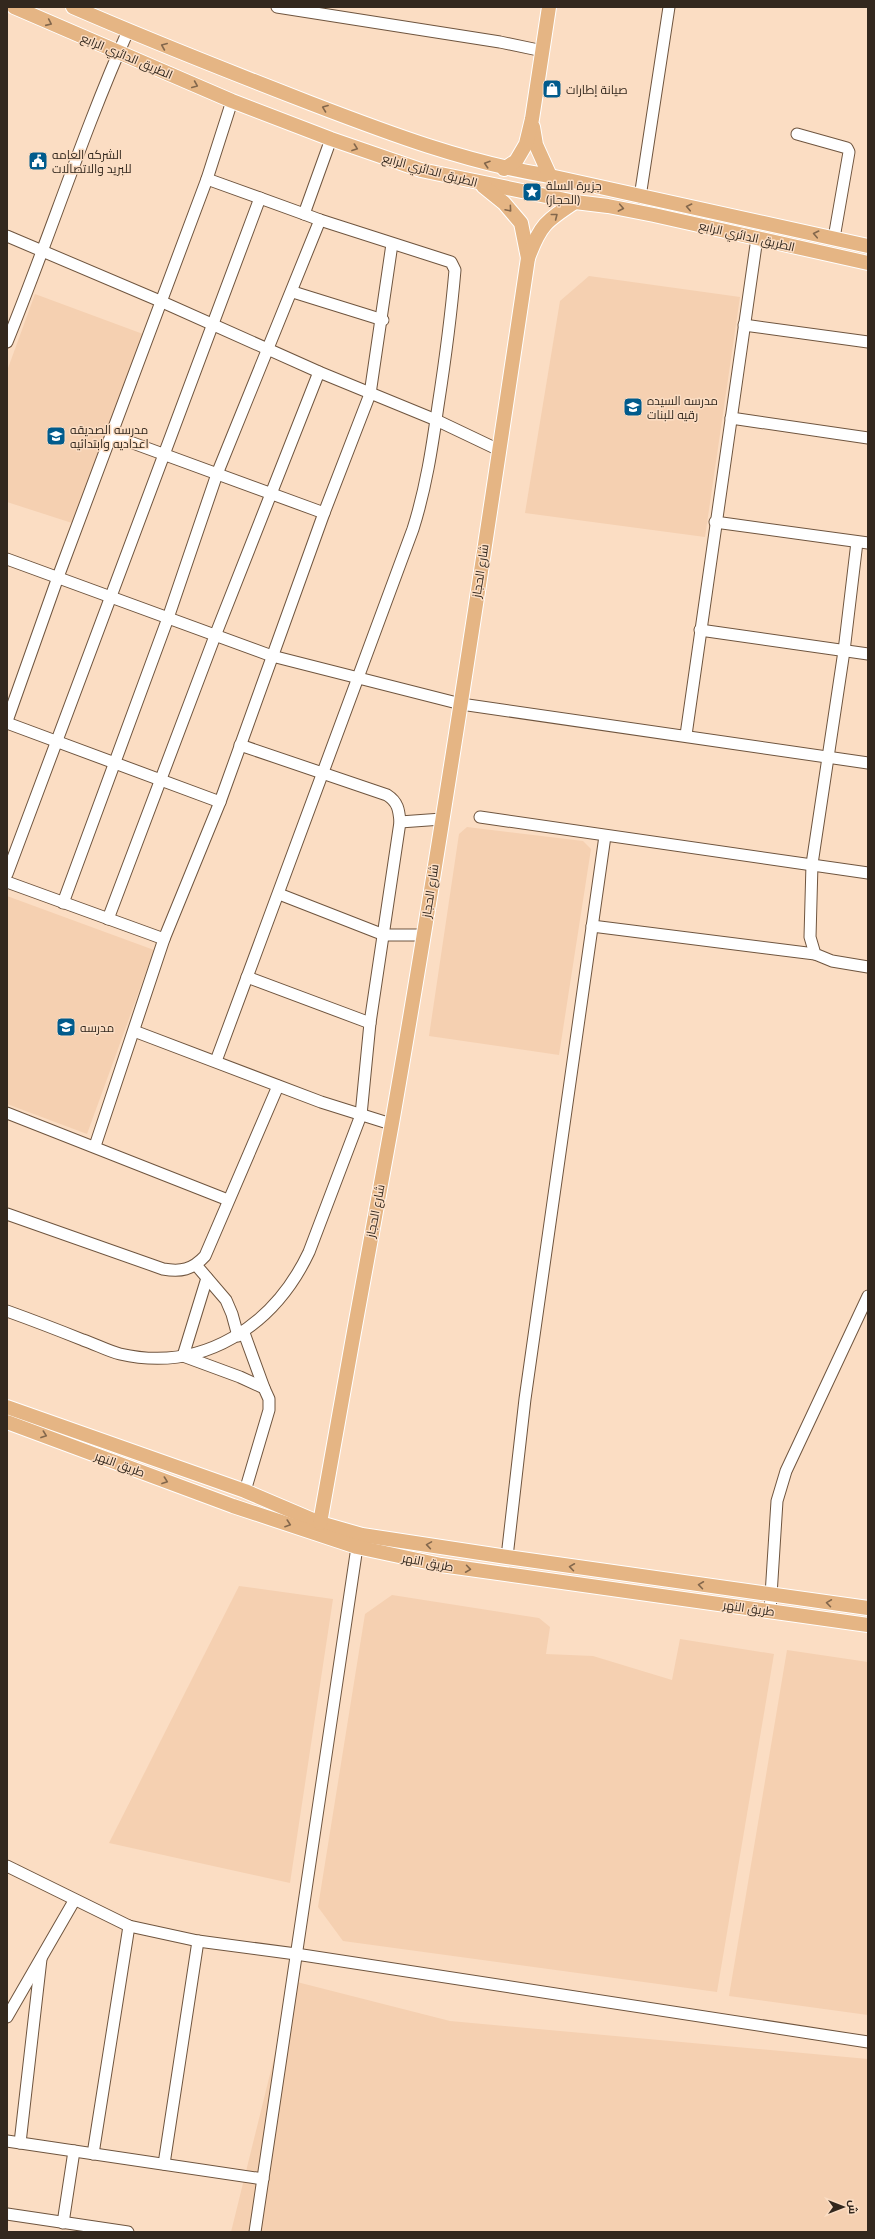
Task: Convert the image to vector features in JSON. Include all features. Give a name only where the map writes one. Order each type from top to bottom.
[{"type":"main road","name":"الطريق الدائري الرابع","points":[[14,7],[232,101],[331,139],[421,170],[480,184],[654,215],[868,263]]},
{"type":"main road","name":"الطريق الدائري الرابع","points":[[73,7],[128,31],[378,129],[504,169],[550,176],[868,246]]},
{"type":"main road","points":[[504,169],[516,161],[522,154],[532,119],[549,7]]},
{"type":"main road","points":[[532,119],[536,145],[550,176]]},
{"type":"main road","name":"شارع الحجاز","points":[[480,184],[504,203],[521,223],[528,258]]},
{"type":"main road","name":"شارع الحجاز","points":[[320,1523],[356,1309],[391,1124],[461,704],[528,258],[537,235],[543,226],[575,202]]},
{"type":"main road","name":"طريق النهر","points":[[7,1407],[245,1491],[320,1523],[362,1535],[507,1558],[868,1608]]},
{"type":"main road","name":"طريق النهر","points":[[7,1422],[233,1506],[357,1547],[441,1565],[770,1610],[868,1625]]},
{"type":"street","points":[[277,7],[340,12],[543,51]]},
{"type":"street","points":[[640,197],[669,7]]},
{"type":"street","points":[[7,342],[43,253],[118,53],[128,31]]},
{"type":"street","points":[[220,802],[115,761],[7,722],[58,577],[160,301],[207,179],[232,101]]},
{"type":"street","points":[[797,134],[847,148],[849,152],[834,238]]},
{"type":"street","points":[[304,214],[331,139]]},
{"type":"street","points":[[207,179],[320,220],[451,262],[455,270],[436,420],[424,494],[359,679],[216,1061]]},
{"type":"street","points":[[7,874],[260,198]]},
{"type":"street","points":[[63,903],[168,618],[217,474],[293,292],[320,220]]},
{"type":"street","points":[[7,236],[43,253],[160,301],[370,394],[436,420],[499,450]]},
{"type":"street","points":[[686,735],[715,522],[757,238]]},
{"type":"street","points":[[95,1146],[164,939],[220,802],[324,513],[370,394],[392,244]]},
{"type":"street","points":[[293,292],[382,320]]},
{"type":"street","points":[[744,325],[868,342]]},
{"type":"street","points":[[108,919],[162,780],[215,636],[319,372]]},
{"type":"street","points":[[730,418],[868,438]]},
{"type":"street","points":[[111,435],[324,513]]},
{"type":"street","points":[[715,522],[863,543],[844,651],[812,864],[810,937],[815,954]]},
{"type":"street","points":[[7,559],[272,656],[461,704],[868,762]]},
{"type":"street","points":[[700,630],[868,654]]},
{"type":"street","points":[[7,1311],[118,1353],[153,1358],[183,1356],[241,1335],[284,1294],[300,1271],[361,1115],[370,1023],[400,822],[399,810],[393,799],[323,772],[240,745]]},
{"type":"street","points":[[480,817],[604,836],[868,872]]},
{"type":"street","points":[[400,822],[442,819]]},
{"type":"street","points":[[507,1558],[525,1399],[604,836]]},
{"type":"street","points":[[7,882],[164,939]]},
{"type":"street","points":[[279,894],[384,935],[423,935]]},
{"type":"street","points":[[592,926],[815,954],[832,961],[868,967]]},
{"type":"street","points":[[247,977],[370,1023]]},
{"type":"street","points":[[134,1031],[216,1061],[278,1086],[391,1124]]},
{"type":"street","points":[[7,1214],[162,1269],[175,1271],[187,1270],[196,1265],[205,1256],[278,1086]]},
{"type":"street","points":[[7,1113],[95,1146],[228,1200]]},
{"type":"street","points":[[196,1265],[226,1300],[269,1399],[269,1410],[245,1491]]},
{"type":"street","points":[[183,1356],[207,1278]]},
{"type":"street","points":[[770,1610],[778,1501],[786,1471],[868,1296]]},
{"type":"street","points":[[183,1356],[240,1377],[264,1388]]},
{"type":"street","points":[[255,2232],[357,1547]]},
{"type":"street","points":[[7,1866],[74,1901],[129,1926],[198,1941],[296,1954],[868,2042]]},
{"type":"street","points":[[7,2017],[74,1901]]},
{"type":"street","points":[[92,2154],[129,1926]]},
{"type":"street","points":[[164,2164],[198,1941]]},
{"type":"street","points":[[20,2143],[41,1959]]},
{"type":"street","points":[[7,2141],[263,2179]]},
{"type":"street","points":[[63,2222],[74,2151]]},
{"type":"street","points":[[7,2214],[63,2222],[97,2230],[128,2232]]},
{"type":"shaded area","name":"مدرسه السيده رقيه للبنات","points":[[589,276],[740,297],[705,537],[525,513],[560,301]]},
{"type":"shaded area","name":"مدرسه الصديقه اعداديه وابتدائيه","points":[[35,294],[143,334],[72,523],[7,502],[7,371]]},
{"type":"shaded area","points":[[467,827],[583,841],[591,849],[559,1055],[429,1036],[459,834]]},
{"type":"shaded area","name":"مدرسه","points":[[7,896],[154,950],[87,1134],[7,1104]]},
{"type":"shaded area","points":[[239,1586],[333,1599],[290,1883],[109,1843]]},
{"type":"shaded area","points":[[392,1595],[539,1618],[550,1627],[546,1654],[593,1656],[672,1680],[680,1639],[774,1654],[717,1992],[343,1941],[318,1907],[365,1614]]},
{"type":"shaded area","points":[[787,1650],[868,1662],[868,2015],[729,1996]]},
{"type":"shaded area","points":[[293,1981],[450,2021],[868,2059],[868,2232],[231,2232]]},
{"type":"place","name":"صيانة إطارات","points":[[552,89]]},
{"type":"place","name":"الشركه العامه للبريد والاتصالات","points":[[38,161]]},
{"type":"place","name":"جزيرة السلة (الحجاز)","points":[[532,192]]},
{"type":"place","name":"مدرسه السيده رقيه للبنات","points":[[633,407]]},
{"type":"place","name":"مدرسه الصديقه اعداديه وابتدائيه","points":[[56,436]]},
{"type":"place","name":"مدرسه","points":[[66,1027]]}]
